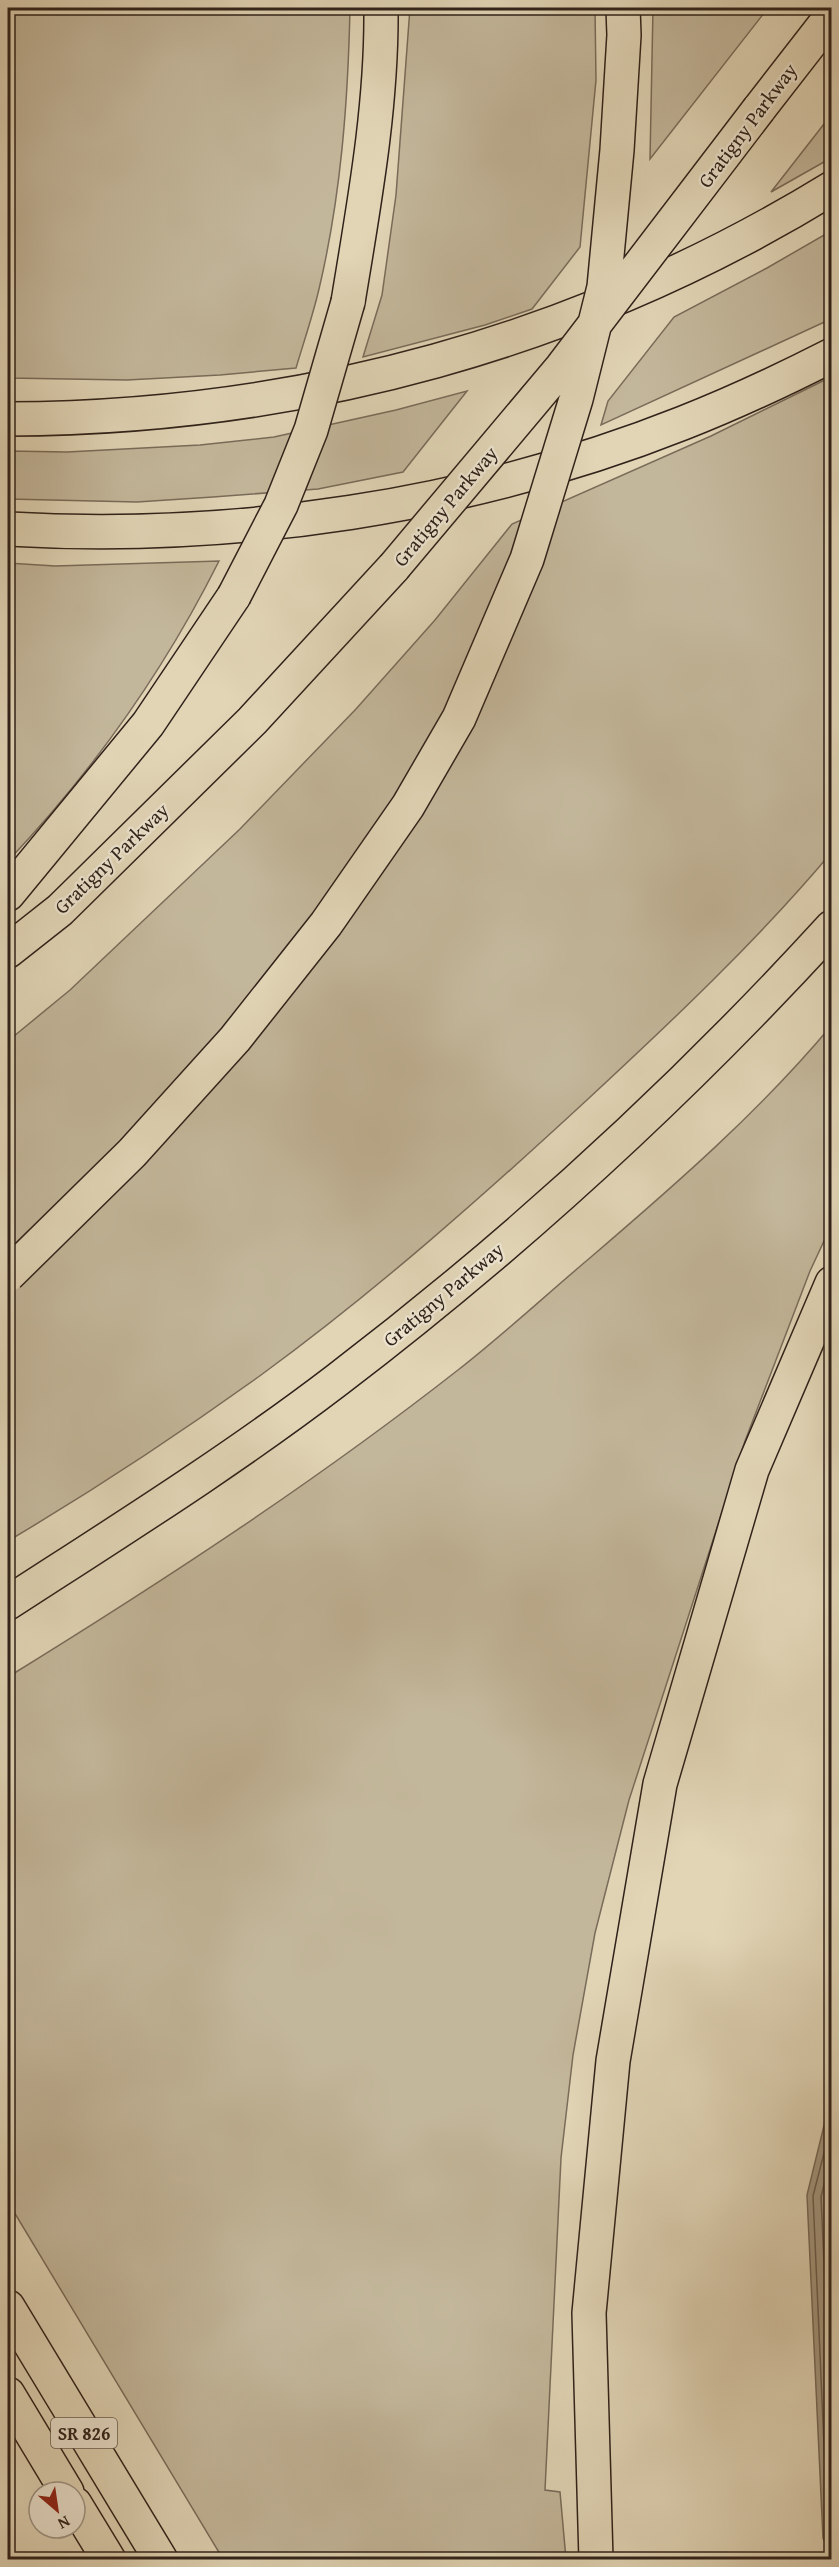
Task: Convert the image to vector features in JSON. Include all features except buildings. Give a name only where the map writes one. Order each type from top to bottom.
[{"type":"highway","points":[[8,894],[148,724],[234,596],[281,505],[311,430],[348,302],[373,152],[382,48],[381,8]]},
{"type":"highway","points":[[8,1275],[132,1153],[235,1039],[326,924],[408,806],[459,718],[527,559],[576,399],[604,286],[617,150],[624,36],[622,8]]},
{"type":"highway","name":"Gratigny Parkway","points":[[8,951],[60,910],[252,721],[394,567],[561,367],[831,15]]},
{"type":"highway","points":[[8,419],[79,419],[173,411],[263,399],[353,382],[430,363],[517,337],[647,287],[745,238],[831,188]]},
{"type":"highway","points":[[8,529],[93,532],[190,530],[306,520],[398,504],[498,482],[609,450],[683,424],[766,388],[831,356]]},
{"type":"highway","name":"Gratigny Parkway","points":[[8,1603],[199,1479],[335,1381],[453,1288],[584,1172],[701,1063],[831,927]]},
{"type":"highway","points":[[596,2559],[589,2313],[613,2061],[660,1784],[752,1470],[831,1283]]},
{"type":"highway","name":"SR 826","points":[[8,2307],[161,2559]]},
{"type":"highway","points":[[8,2394],[61,2480]]},
{"type":"highway","points":[[87,2523],[109,2559]]},
{"type":"shaded area","points":[[8,8],[350,8],[345,114],[333,219],[317,299],[296,368],[127,380],[8,378]]},
{"type":"shaded area","points":[[410,8],[595,8],[596,80],[580,247],[532,309],[485,325],[363,357],[382,295],[396,195]]},
{"type":"shaded area","points":[[653,8],[768,8],[650,159]]},
{"type":"shaded area","points":[[831,115],[831,158],[771,192]]},
{"type":"shaded area","points":[[831,231],[831,319],[601,425],[608,401],[674,317]]},
{"type":"shaded area","points":[[831,377],[831,853],[774,918],[651,1040],[428,1242],[346,1310],[261,1375],[104,1482],[8,1541],[8,1041],[70,990],[240,829],[356,709],[435,620],[512,524],[711,436]]},
{"type":"shaded area","points":[[467,391],[403,472],[318,489],[213,497],[137,502],[8,499],[8,451],[67,452],[200,445],[274,437],[396,410]]},
{"type":"shaded area","points":[[219,561],[174,642],[125,719],[98,756],[8,861],[8,563],[55,566]]},
{"type":"shaded area","points":[[831,1026],[831,1226],[810,1271],[745,1441],[629,1800],[595,1933],[573,2055],[561,2158],[545,2490],[560,2492],[566,2559],[223,2559],[8,2202],[8,1677],[237,1530],[349,1452],[458,1370],[685,1175],[775,1088]]},
{"type":"water","points":[[831,2097],[831,2555],[823,2538],[807,2195]]}]
